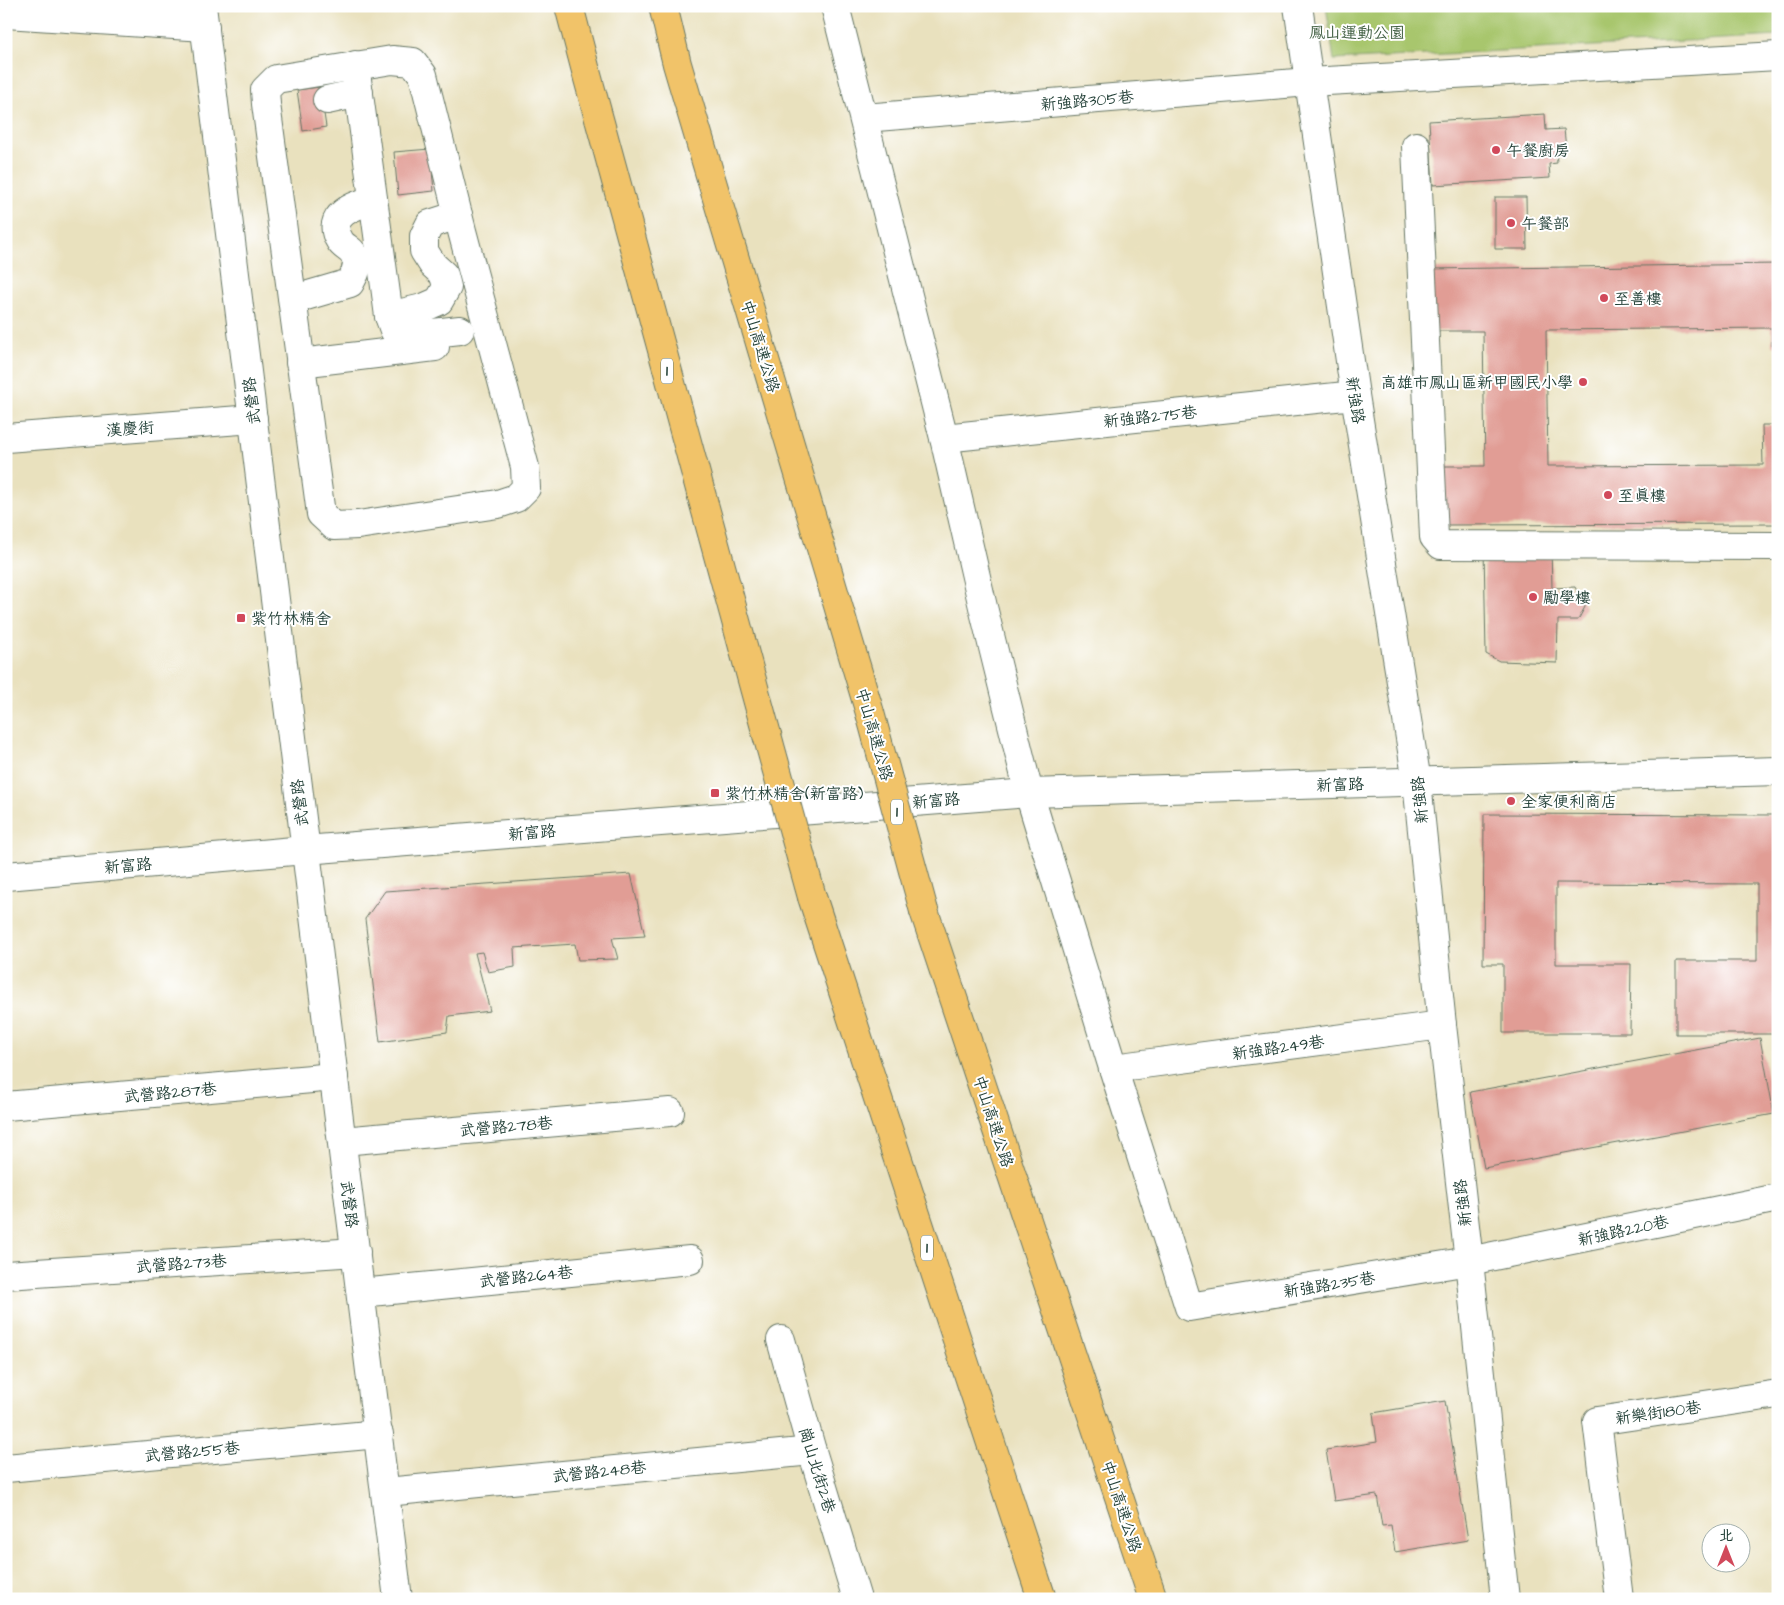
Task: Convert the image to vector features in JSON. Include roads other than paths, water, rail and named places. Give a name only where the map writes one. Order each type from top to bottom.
[{"type":"highway","name":"1","points":[[569,6],[812,897],[1042,1599]]},
{"type":"highway","name":"中山高速公路","points":[[663,6],[680,73],[870,713],[924,910],[1153,1599]]},
{"type":"street","points":[[835,6],[944,438],[1029,793],[1114,1068]]},
{"type":"street","name":"新強路","points":[[1298,6],[1355,395],[1417,782],[1505,1599]]},
{"type":"street","points":[[6,14],[204,17]]},
{"type":"street","name":"武營路","points":[[204,17],[398,1599]]},
{"type":"street","name":"新強路305巷","points":[[864,118],[1309,82],[1778,56]]},
{"type":"street","points":[[392,60],[413,62],[423,75],[458,215],[525,467],[526,488],[516,498],[498,504],[358,525],[334,526],[321,514],[265,90],[276,78],[392,60]]},
{"type":"street","points":[[355,65],[388,316],[394,330],[415,335],[460,330]]},
{"type":"street","points":[[327,100],[359,93]]},
{"type":"street","points":[[1416,146],[1434,536],[1441,545],[1778,546]]},
{"type":"street","points":[[292,296],[302,297],[350,282],[356,273],[358,261],[352,252],[340,241],[336,230],[337,220],[345,211],[355,205],[373,200]]},
{"type":"street","points":[[388,316],[423,308],[439,301],[447,287],[444,275],[433,265],[424,251],[424,236],[430,224],[458,215]]},
{"type":"street","points":[[300,362],[491,340]]},
{"type":"street","name":"新強路275巷","points":[[944,438],[1355,395]]},
{"type":"street","name":"漢慶街","points":[[6,438],[253,419]]},
{"type":"street","name":"新富路","points":[[6,876],[305,850],[1029,793],[1778,771]]},
{"type":"street","name":"新強路249巷","points":[[1114,1068],[1442,1025]]},
{"type":"street","name":"新強路235巷","points":[[1114,1068],[1189,1307],[1469,1261]]},
{"type":"street","name":"武營路287巷","points":[[6,1106],[334,1077]]},
{"type":"street","name":"武營路278巷","points":[[342,1141],[670,1112]]},
{"type":"street","name":"新強路220巷","points":[[1469,1261],[1778,1198]]},
{"type":"street","name":"武營路273巷","points":[[6,1274],[356,1252]]},
{"type":"street","name":"武營路264巷","points":[[361,1293],[690,1260]]},
{"type":"street","name":"崗山北街2巷","points":[[781,1340],[812,1451],[857,1599]]},
{"type":"street","name":"新樂街180巷","points":[[1619,1599],[1597,1421],[1778,1394]]},
{"type":"street","name":"武營路255巷","points":[[6,1468],[379,1434]]},
{"type":"street","name":"武營路248巷","points":[[386,1492],[812,1451]]},
{"type":"place","name":"午餐廚房","points":[[1496,150]]},
{"type":"place","name":"午餐部","points":[[1511,223]]},
{"type":"place","name":"至善樓","points":[[1604,298]]},
{"type":"place","name":"高雄市鳳山區新甲國民小學","points":[[1583,382]]},
{"type":"place","name":"至真樓","points":[[1608,495]]},
{"type":"place","name":"勵學樓","points":[[1533,597]]},
{"type":"place","name":"紫竹林精舍","points":[[241,618]]},
{"type":"place","name":"紫竹林精舍(新富路)","points":[[715,793]]},
{"type":"place","name":"全家便利商店","points":[[1511,801]]},
{"type":"park label","name":"鳳山運動公園","points":[[1357,32]]}]
